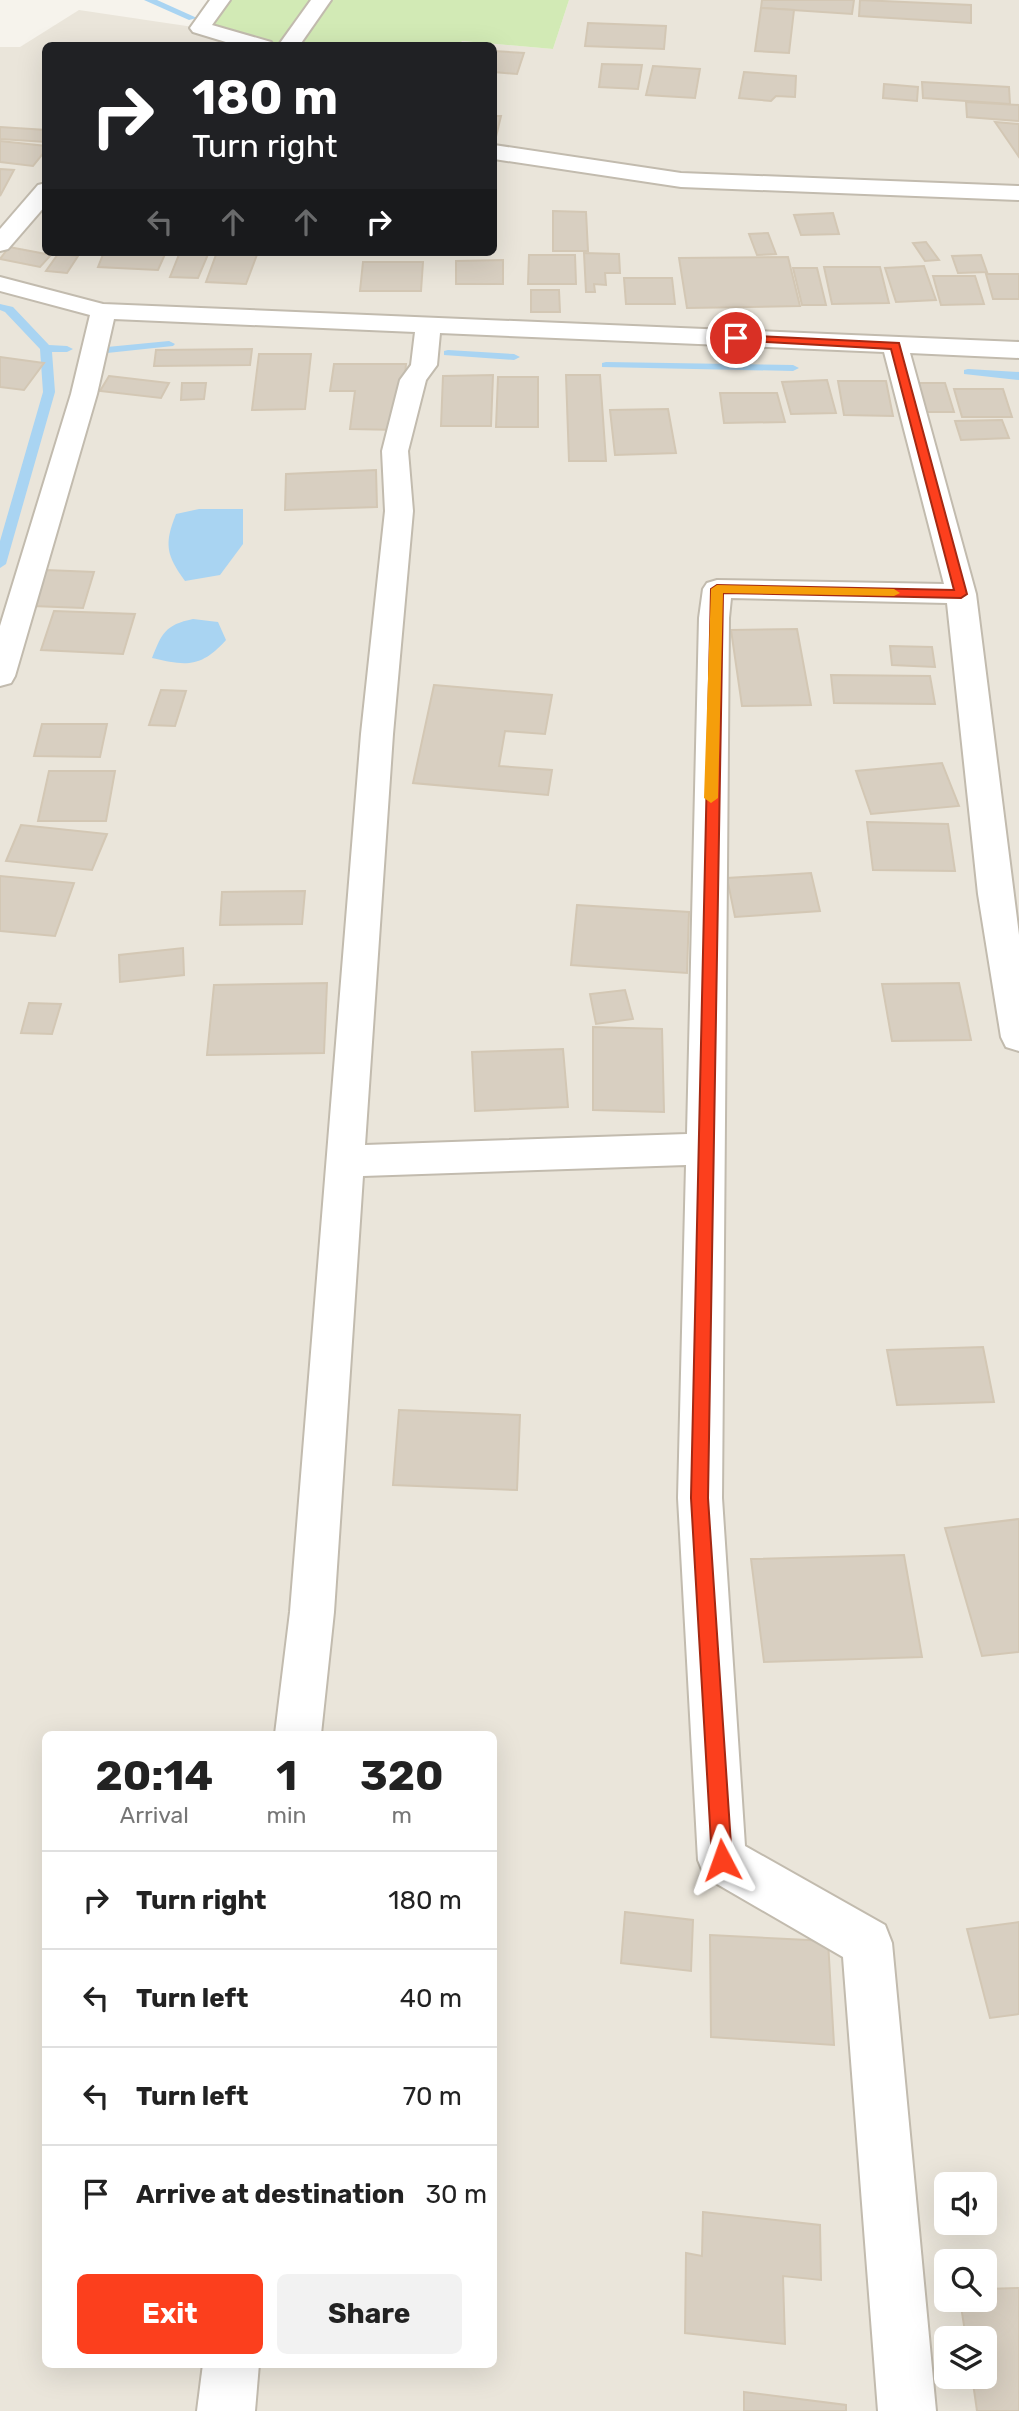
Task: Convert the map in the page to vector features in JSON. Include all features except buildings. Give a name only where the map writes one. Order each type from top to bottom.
[{"type":"street","points":[[184,42],[200,28],[220,0]]},
{"type":"street","points":[[291,42],[321,0]]},
{"type":"street","points":[[200,28],[250,42]]},
{"type":"street","points":[[497,152],[681,180],[1019,193]]},
{"type":"street","points":[[0,244],[42,195]]},
{"type":"street","points":[[0,284],[103,311],[428,323],[1018,353]]},
{"type":"street","points":[[0,676],[84,394],[103,311]]},
{"type":"street","points":[[298,1731],[312,1612],[377,734],[399,511],[395,451],[413,380],[424,365],[428,323]]},
{"type":"street","points":[[895,346],[961,594],[995,894],[1019,1037]]},
{"type":"street","points":[[907,2411],[867,1943],[722,1860],[699,1498],[717,589],[961,594]]},
{"type":"street","points":[[345,1161],[706,1149]]},
{"type":"street","points":[[226,2411],[231,2368]]},
{"type":"shaded area","points":[[569,0],[1019,0],[1019,2411],[0,2411],[0,47],[20,47],[79,10],[200,28],[253,42],[42,42],[42,256],[497,256],[497,44],[553,49]]},
{"type":"green space","points":[[220,0],[569,0],[553,49],[462,41],[253,42],[200,28]]},
{"type":"water","points":[[199,509],[243,509],[243,544],[220,575],[185,581],[171,556],[170,533],[176,514]]},
{"type":"water","points":[[193,619],[218,622],[226,640],[201,660],[184,663],[152,658],[170,627]]},
{"type":"waterway","points":[[149,0],[192,18]]},
{"type":"waterway","points":[[0,307],[9,309],[46,348]]},
{"type":"waterway","points":[[107,350],[169,344]]},
{"type":"waterway","points":[[0,564],[49,392],[46,348]]},
{"type":"waterway","points":[[46,348],[67,349]]},
{"type":"waterway","points":[[448,353],[514,357]]},
{"type":"waterway","points":[[606,365],[793,368]]},
{"type":"waterway","points":[[968,372],[1019,376]]},
{"type":"slow traffic","points":[[711,798],[714,618],[717,589],[894,593]]},
{"type":"route","points":[[722,1860],[699,1498],[714,618],[717,589],[961,594],[895,346],[736,338]]}]
